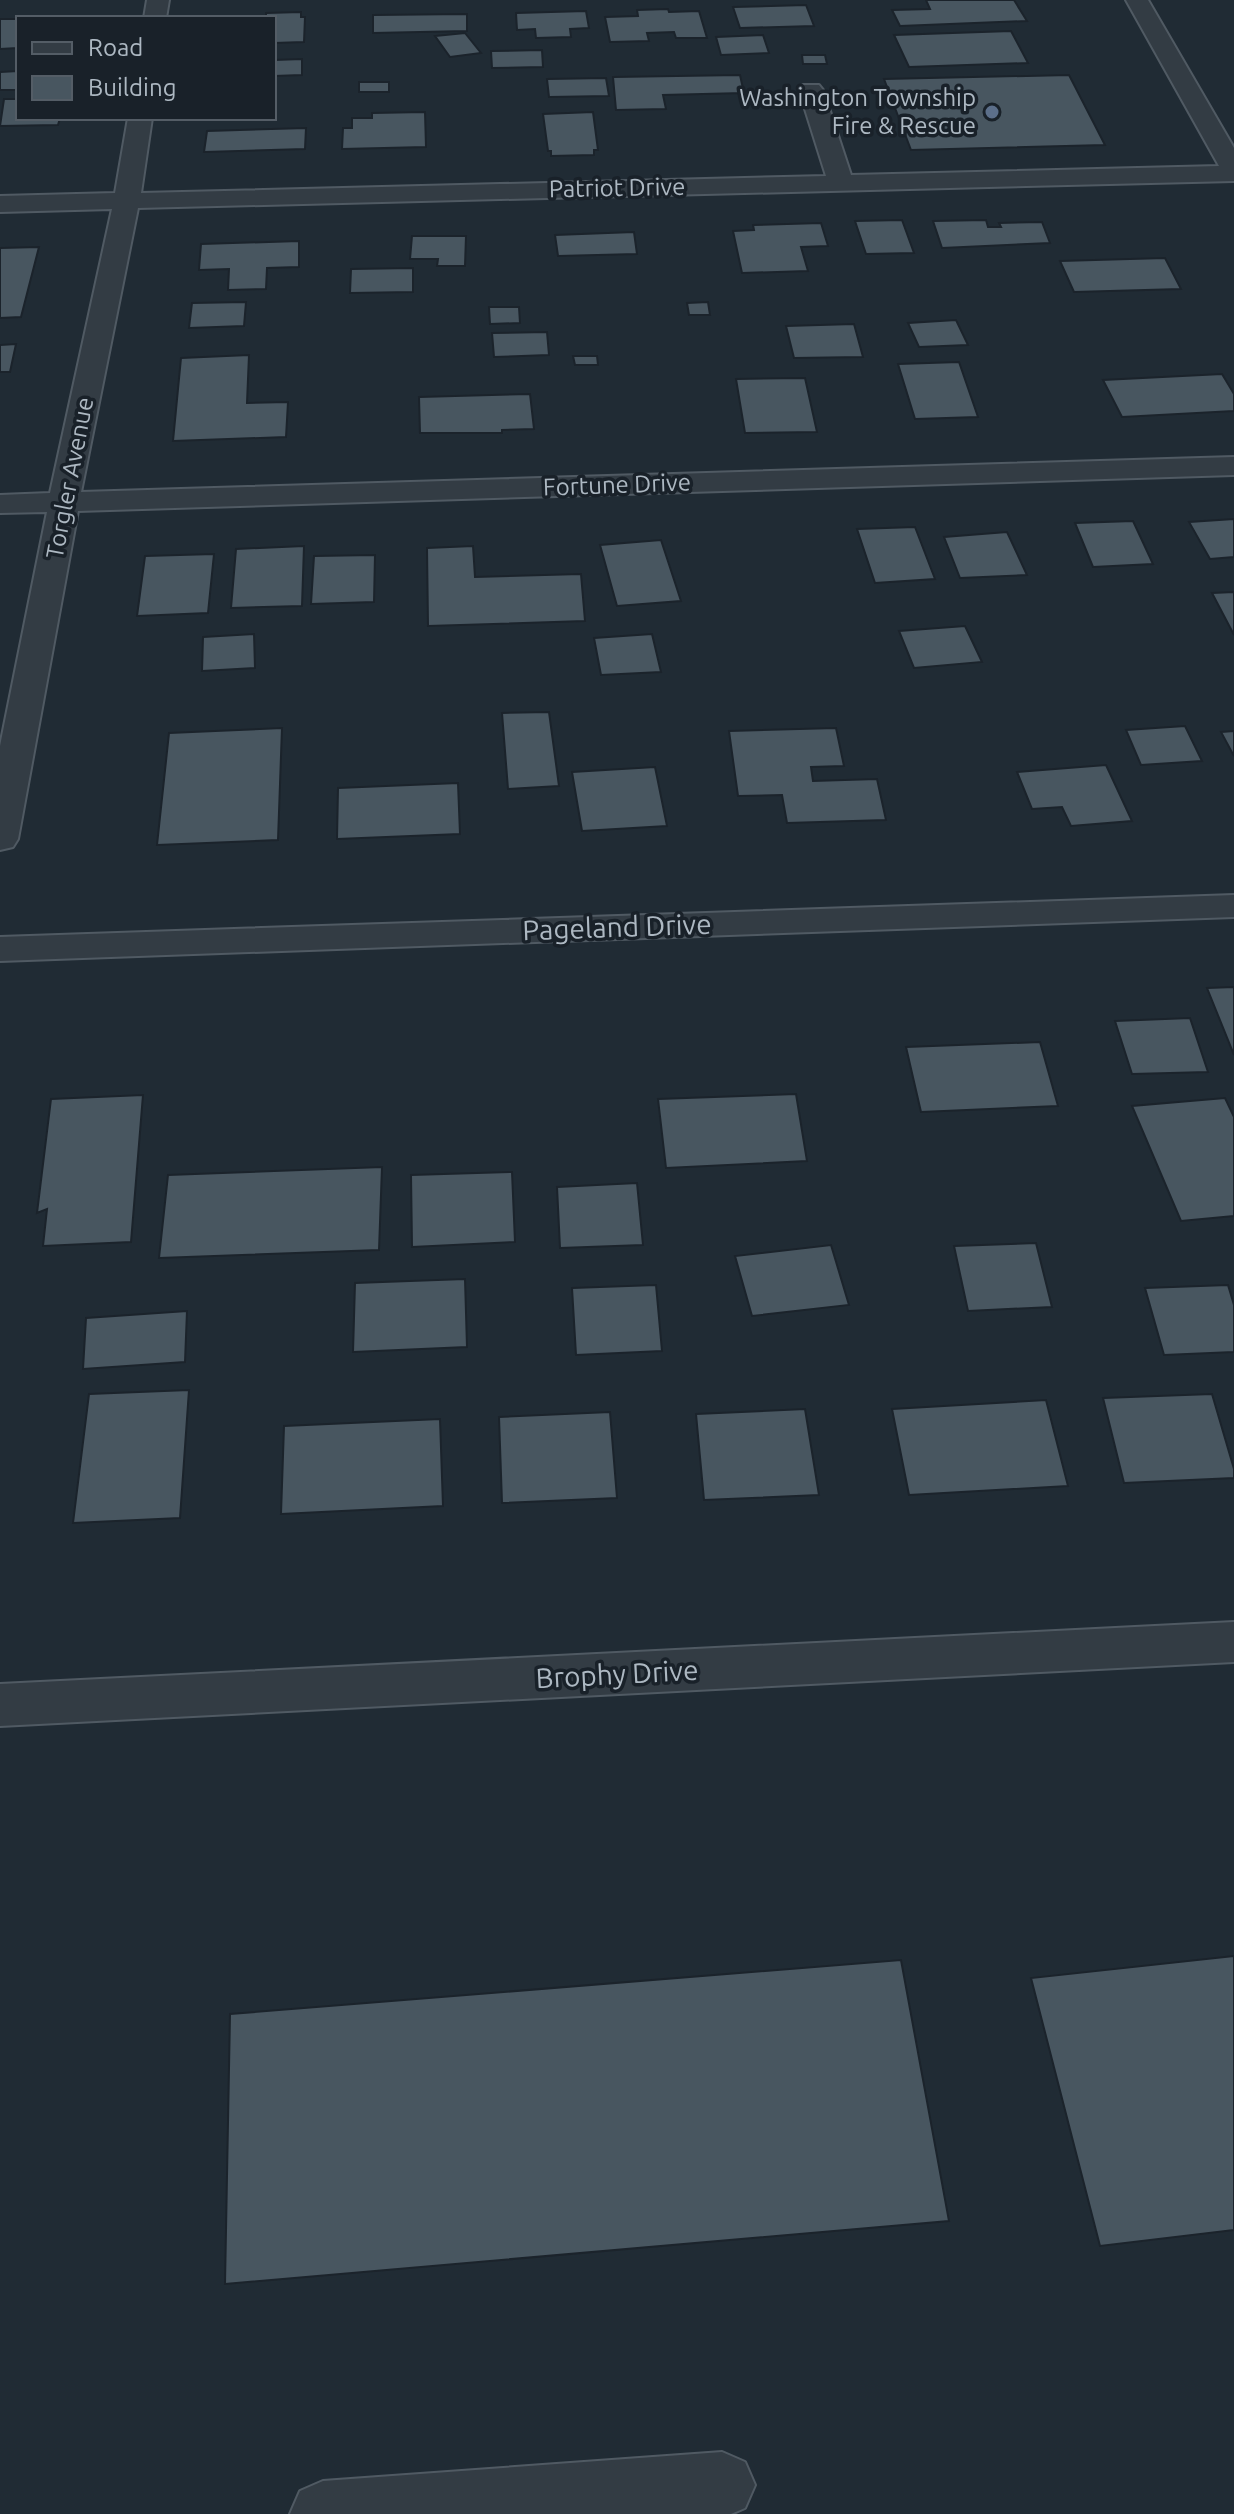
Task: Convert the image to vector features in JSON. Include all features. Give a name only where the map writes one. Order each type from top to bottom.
[{"type":"street","points":[[1137,0],[1234,171]]},
{"type":"street","points":[[811,90],[841,183]]},
{"type":"street","name":"Torgler Avenue","points":[[0,839],[64,502],[127,201],[140,120]]},
{"type":"street","name":"Patriot Drive","points":[[0,204],[1234,171]]},
{"type":"street","name":"Fortune Drive","points":[[0,504],[1234,466]]},
{"type":"street","name":"Pageland Drive","points":[[0,949],[1234,906]]},
{"type":"street","name":"Brophy Drive","points":[[0,1705],[1234,1642]]},
{"type":"street","points":[[323,2514],[722,2485]]},
{"type":"building","points":[[926,0],[1014,0],[1027,21],[900,26],[892,10],[930,9]]},
{"type":"building","points":[[806,5],[814,26],[740,28],[733,7]]},
{"type":"building","points":[[668,9],[669,12],[699,11],[707,38],[676,38],[674,32],[647,33],[649,41],[610,42],[605,17],[638,16],[637,10]]},
{"type":"building","points":[[586,11],[589,28],[570,29],[571,37],[536,38],[535,29],[517,30],[516,13]]},
{"type":"building","points":[[301,12],[301,17],[305,17],[304,42],[276,43],[276,16],[266,16],[266,13]]},
{"type":"building","points":[[467,14],[467,31],[373,33],[373,15]]},
{"type":"building","points":[[0,19],[16,19],[16,48],[0,49]]},
{"type":"building","points":[[1011,31],[1028,63],[909,67],[894,35]]},
{"type":"building","points":[[465,33],[481,53],[450,57],[435,36]]},
{"type":"building","points":[[763,35],[769,53],[721,55],[716,37]]},
{"type":"building","points":[[542,50],[543,67],[492,68],[491,51]]},
{"type":"building","points":[[802,55],[825,55],[827,64],[803,64]]},
{"type":"building","points":[[302,59],[302,75],[276,76],[276,60]]},
{"type":"building","points":[[16,71],[16,90],[0,90],[0,72]]},
{"type":"building","points":[[740,75],[744,93],[663,95],[666,109],[616,110],[613,77]]},
{"type":"building","name":"Washington Township Fire & Rescue","points":[[1069,75],[1105,145],[911,150],[884,79]]},
{"type":"building","points":[[606,78],[609,96],[549,97],[547,79]]},
{"type":"building","points":[[359,82],[389,82],[389,92],[359,92]]},
{"type":"building","points":[[4,99],[16,99],[16,120],[59,120],[58,125],[0,126]]},
{"type":"building","points":[[425,112],[426,147],[342,149],[343,128],[352,128],[352,118],[372,118],[372,113]]},
{"type":"building","points":[[593,112],[598,150],[594,150],[594,155],[551,156],[543,114]]},
{"type":"building","points":[[306,128],[305,149],[204,152],[207,131]]},
{"type":"building","points":[[902,220],[914,253],[866,254],[855,221]]},
{"type":"building","points":[[986,220],[988,227],[1001,227],[999,223],[1042,222],[1050,243],[942,248],[933,221]]},
{"type":"building","points":[[821,223],[828,246],[801,247],[808,271],[742,273],[733,231],[754,230],[753,225]]},
{"type":"building","points":[[634,232],[637,254],[558,256],[555,235]]},
{"type":"building","points":[[412,236],[466,236],[465,266],[437,266],[438,259],[410,259]]},
{"type":"building","points":[[299,241],[299,267],[267,268],[266,289],[228,290],[229,269],[199,270],[201,244]]},
{"type":"building","points":[[39,247],[21,317],[0,318],[0,248]]},
{"type":"building","points":[[1165,258],[1181,289],[1074,292],[1060,261]]},
{"type":"building","points":[[413,268],[413,292],[350,293],[351,269]]},
{"type":"building","points":[[246,302],[244,326],[189,328],[192,303]]},
{"type":"building","points":[[708,302],[710,315],[689,315],[687,303]]},
{"type":"building","points":[[489,307],[519,307],[520,323],[490,324]]},
{"type":"building","points":[[956,320],[968,345],[919,347],[908,323]]},
{"type":"building","points":[[854,324],[863,357],[794,358],[786,326]]},
{"type":"building","points":[[547,332],[549,355],[494,357],[492,333]]},
{"type":"building","points":[[16,344],[10,372],[0,372],[0,345]]},
{"type":"building","points":[[249,355],[247,403],[288,402],[286,437],[173,441],[181,358]]},
{"type":"building","points":[[573,356],[597,356],[598,365],[575,365]]},
{"type":"building","points":[[959,362],[978,417],[915,419],[898,364]]},
{"type":"building","points":[[1222,374],[1234,394],[1234,411],[1122,417],[1103,380]]},
{"type":"building","points":[[805,378],[817,432],[745,433],[736,379]]},
{"type":"building","points":[[530,394],[534,429],[502,430],[502,433],[420,433],[419,397]]},
{"type":"building","points":[[1234,519],[1234,557],[1210,559],[1189,522]]},
{"type":"building","points":[[1133,521],[1153,564],[1093,567],[1075,523]]},
{"type":"building","points":[[915,527],[935,579],[875,583],[857,529]]},
{"type":"building","points":[[1007,532],[1027,575],[960,578],[944,537]]},
{"type":"building","points":[[661,540],[681,601],[617,606],[600,545]]},
{"type":"building","points":[[304,546],[302,606],[231,608],[236,549]]},
{"type":"building","points":[[473,546],[475,577],[581,574],[585,621],[428,626],[427,548]]},
{"type":"building","points":[[214,554],[208,613],[137,616],[145,556]]},
{"type":"building","points":[[375,555],[374,602],[311,604],[314,556]]},
{"type":"building","points":[[1234,592],[1234,635],[1212,593]]},
{"type":"building","points":[[965,626],[982,662],[914,668],[899,631]]},
{"type":"building","points":[[254,634],[255,668],[202,671],[203,637]]},
{"type":"building","points":[[652,634],[661,672],[601,675],[594,638]]},
{"type":"building","points":[[549,712],[559,786],[508,789],[502,713]]},
{"type":"building","points":[[1185,726],[1202,761],[1141,765],[1126,730]]},
{"type":"building","points":[[282,728],[278,840],[157,845],[169,733]]},
{"type":"building","points":[[836,728],[844,766],[811,767],[813,781],[877,779],[886,820],[787,823],[782,795],[738,796],[729,731]]},
{"type":"building","points":[[1234,731],[1234,756],[1221,732]]},
{"type":"building","points":[[1106,765],[1132,821],[1071,826],[1062,807],[1032,809],[1017,772]]},
{"type":"building","points":[[655,767],[667,826],[582,831],[572,772]]},
{"type":"building","points":[[458,783],[460,834],[337,839],[338,788]]},
{"type":"building","points":[[1234,987],[1234,1055],[1207,988]]},
{"type":"building","points":[[1190,1018],[1208,1072],[1132,1074],[1115,1021]]},
{"type":"building","points":[[1040,1042],[1058,1106],[921,1112],[906,1047]]},
{"type":"building","points":[[796,1094],[807,1161],[666,1168],[658,1099]]},
{"type":"building","points":[[143,1095],[131,1242],[43,1246],[47,1209],[37,1213],[51,1099]]},
{"type":"building","points":[[1225,1098],[1234,1117],[1234,1216],[1181,1221],[1132,1106]]},
{"type":"building","points":[[382,1167],[379,1250],[159,1258],[168,1175]]},
{"type":"building","points":[[512,1172],[515,1242],[412,1247],[411,1175]]},
{"type":"building","points":[[637,1183],[643,1245],[560,1248],[557,1187]]},
{"type":"building","points":[[1036,1243],[1052,1307],[968,1311],[954,1246]]},
{"type":"building","points":[[831,1245],[849,1305],[752,1316],[735,1256]]},
{"type":"building","points":[[465,1279],[467,1347],[353,1352],[355,1283]]},
{"type":"building","points":[[656,1285],[662,1351],[576,1355],[572,1288]]},
{"type":"building","points":[[1228,1285],[1234,1305],[1234,1352],[1164,1355],[1145,1288]]},
{"type":"building","points":[[187,1311],[185,1362],[83,1369],[86,1318]]},
{"type":"building","points":[[189,1390],[180,1518],[73,1523],[89,1394]]},
{"type":"building","points":[[1212,1394],[1234,1478],[1124,1483],[1103,1398]]},
{"type":"building","points":[[1046,1400],[1068,1486],[909,1495],[892,1409]]},
{"type":"building","points":[[805,1409],[819,1495],[704,1500],[696,1414]]},
{"type":"building","points":[[610,1412],[617,1498],[502,1503],[499,1417]]},
{"type":"building","points":[[440,1419],[443,1506],[281,1514],[284,1426]]},
{"type":"building","points":[[1234,1956],[1234,2230],[1100,2246],[1031,1978]]},
{"type":"building","points":[[901,1960],[949,2221],[225,2284],[230,2014]]},
{"type":"place","name":"Washington Township Fire & Rescue","points":[[992,112]]}]
